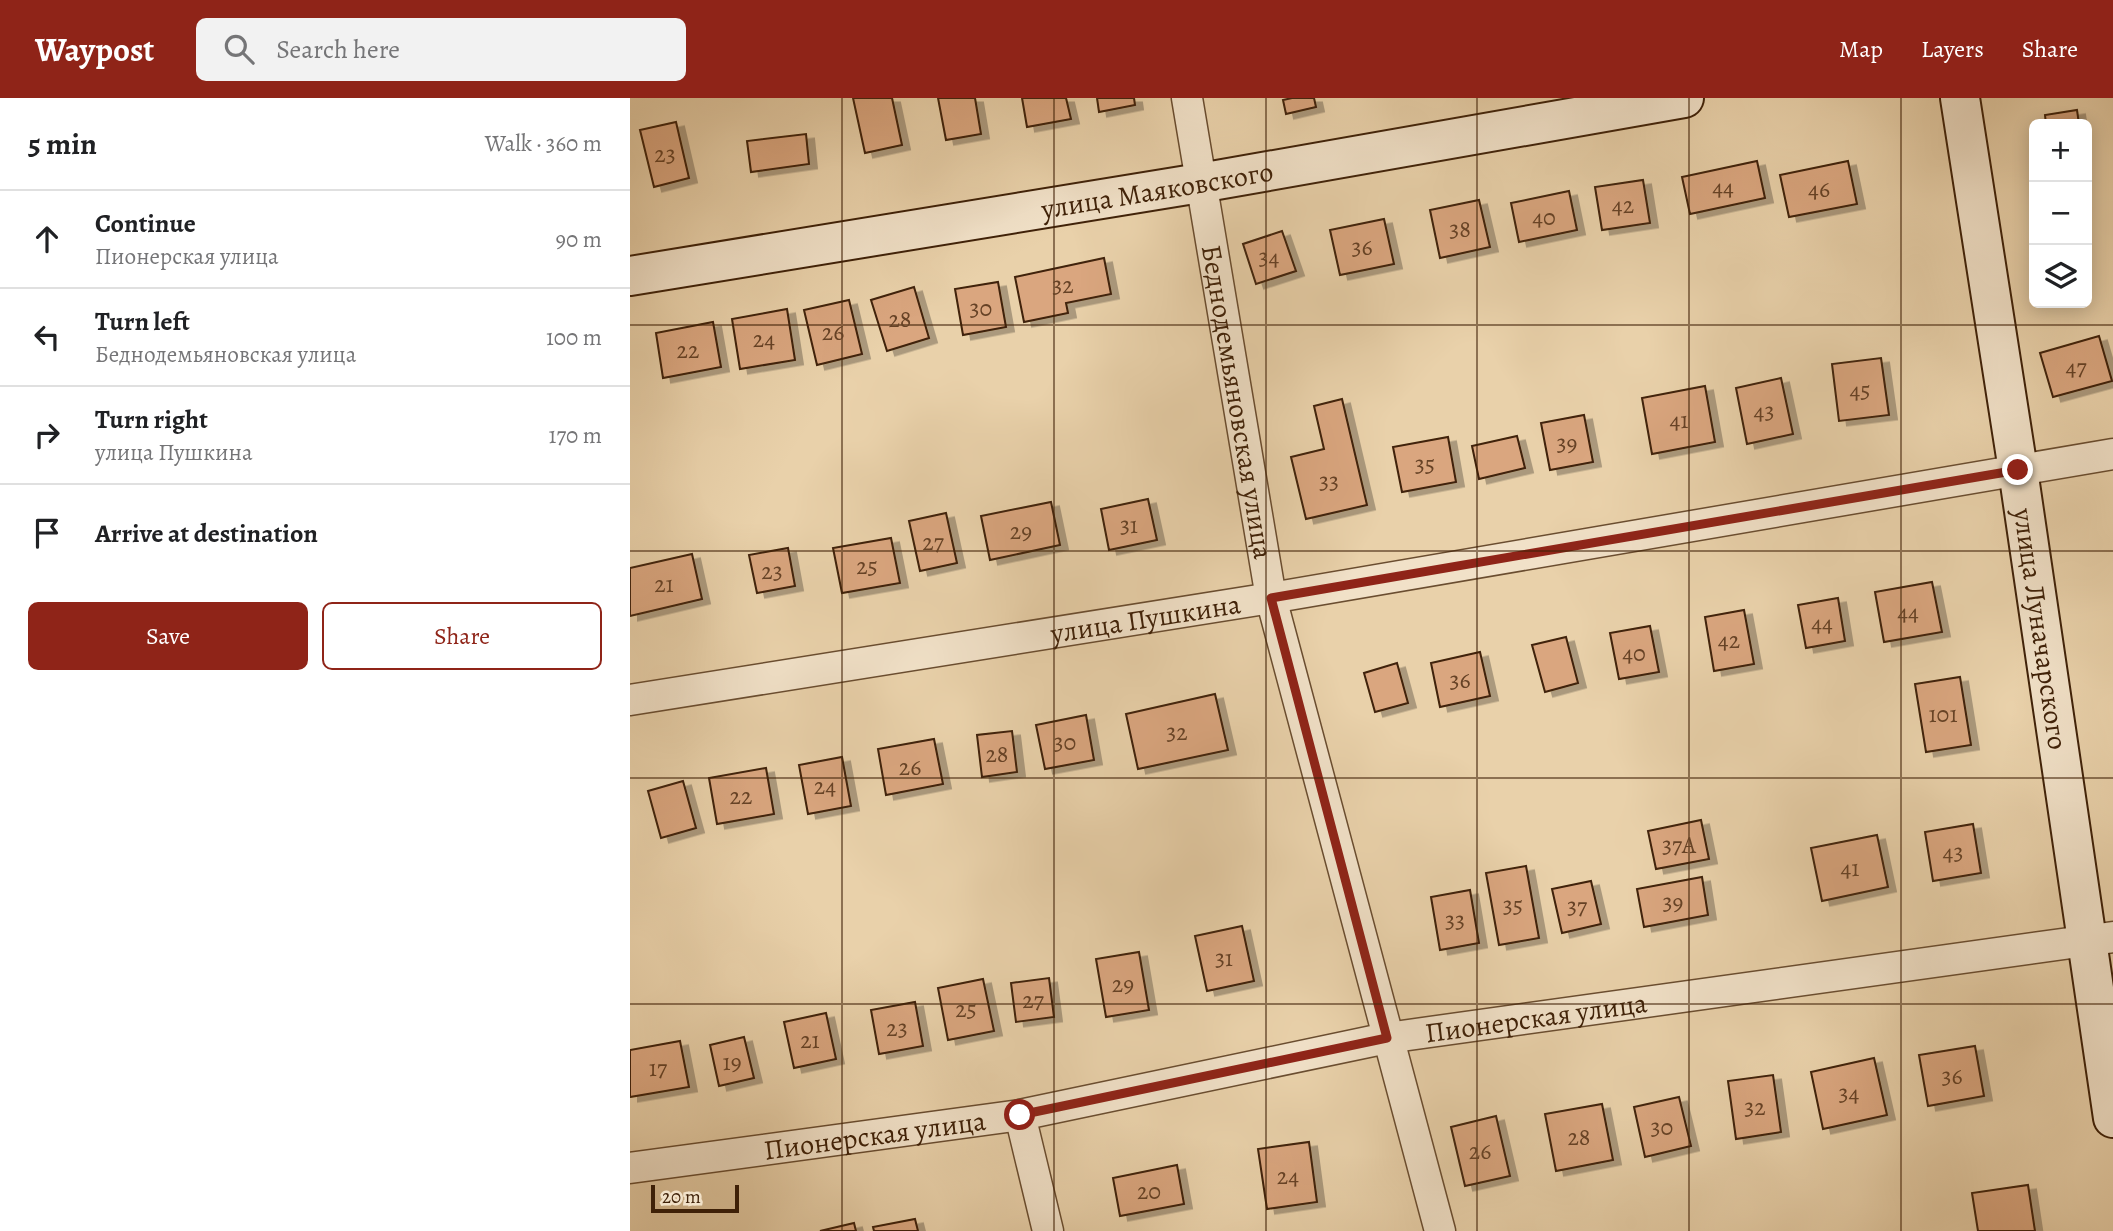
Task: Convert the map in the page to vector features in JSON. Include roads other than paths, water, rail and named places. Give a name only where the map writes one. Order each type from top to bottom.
[{"type":"street","name":"Беднодемьяновская улица","points":[[1187,98],[1271,598],[1440,1231]]},
{"type":"street","name":"улица Маяковского","points":[[630,276],[1200,183],[1684,98]]},
{"type":"street","name":"улица Луначарского","points":[[1960,98],[2018,470],[2100,939],[2113,1118]]},
{"type":"street","name":"улица Пушкина","points":[[630,699],[1271,598],[2113,454]]},
{"type":"street","name":"Пионерская улица","points":[[630,1168],[1020,1115],[1387,1038],[2100,939]]},
{"type":"street","points":[[1020,1115],[1048,1231]]}]
